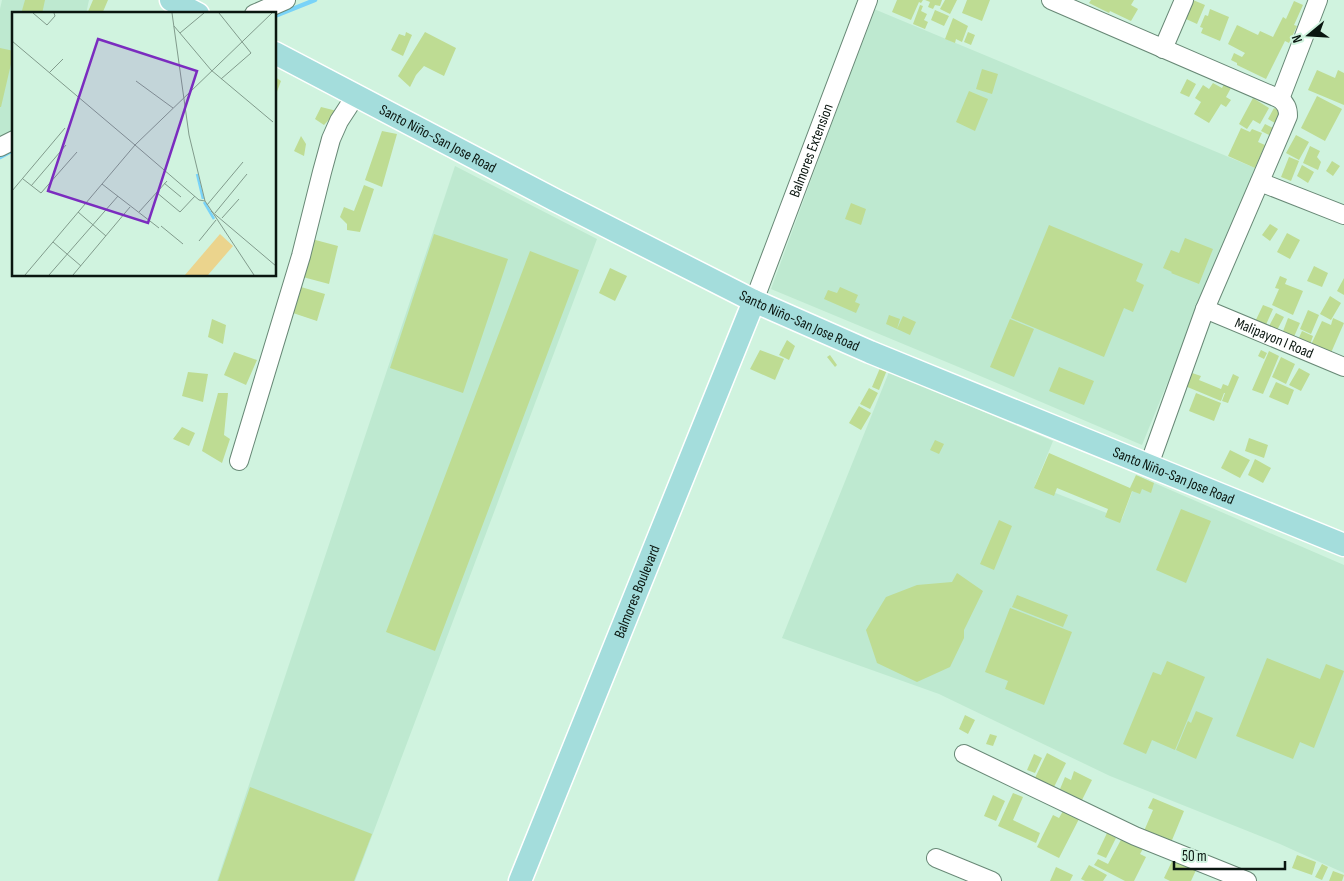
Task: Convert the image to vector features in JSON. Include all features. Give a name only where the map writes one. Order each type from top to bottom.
[{"type":"main road","points":[[171,0],[194,12]]},
{"type":"main road","name":"Santo Niño-San Jose Road","points":[[276,54],[555,200],[754,301],[870,352],[1344,545]]},
{"type":"main road","name":"Balmores Boulevard","points":[[520,881],[754,301]]},
{"type":"street","points":[[259,12],[286,0]]},
{"type":"street","name":"Balmores Extension","points":[[754,301],[868,0]]},
{"type":"street","points":[[1051,0],[1079,6],[1163,49],[1280,99],[1288,110],[1288,116],[1205,309],[1149,465]]},
{"type":"street","points":[[1163,49],[1184,0]]},
{"type":"street","points":[[1280,99],[1318,0]]},
{"type":"street","points":[[239,461],[302,256],[331,139],[339,121],[356,95]]},
{"type":"street","points":[[0,147],[12,141]]},
{"type":"street","points":[[1260,182],[1344,215]]},
{"type":"street","name":"Malipayon I Road","points":[[1205,309],[1344,367]]},
{"type":"street","points":[[964,754],[1134,836],[1247,881]]},
{"type":"street","points":[[936,858],[992,881]]},
{"type":"shaded area","points":[[2,0],[89,0],[86,12],[12,12],[12,135],[0,139],[0,9]]},
{"type":"shaded area","points":[[874,9],[1255,168],[1142,445],[771,289]]},
{"type":"shaded area","points":[[455,166],[597,239],[355,881],[217,881]]},
{"type":"shaded area","points":[[889,372],[1053,441],[1035,485],[1122,519],[1138,476],[1344,565],[1344,873],[1280,844],[1110,776],[939,694],[782,638]]},
{"type":"building","points":[[25,0],[45,0],[42,12],[22,12]]},
{"type":"building","points":[[93,0],[108,0],[103,12],[88,12]]},
{"type":"building","points":[[897,0],[923,0],[921,3],[919,2],[911,20],[892,12]]},
{"type":"building","points":[[925,0],[942,0],[940,6],[935,5],[933,9],[928,7],[930,2]]},
{"type":"building","points":[[945,0],[957,0],[950,14],[940,9]]},
{"type":"building","points":[[967,0],[990,0],[982,21],[962,13]]},
{"type":"building","points":[[1091,0],[1134,0],[1131,5],[1138,9],[1131,21],[1089,3]]},
{"type":"building","points":[[1193,0],[1205,5],[1197,24],[1186,19]]},
{"type":"building","points":[[1294,1],[1303,5],[1294,25],[1297,26],[1289,43],[1285,41],[1266,79],[1237,65],[1237,63],[1231,60],[1234,53],[1242,57],[1245,53],[1228,44],[1237,25],[1258,35],[1260,31],[1273,37],[1283,17],[1286,19]]},
{"type":"building","points":[[920,5],[923,6],[921,11],[927,14],[924,20],[928,22],[925,29],[913,24]]},
{"type":"building","points":[[1210,9],[1229,17],[1220,41],[1201,33],[1203,28],[1200,27],[1205,15],[1208,16]]},
{"type":"building","points":[[935,10],[949,16],[944,26],[931,20]]},
{"type":"building","points":[[953,18],[968,26],[962,42],[956,39],[955,43],[945,39]]},
{"type":"building","points":[[406,32],[412,35],[403,56],[391,50],[399,34],[405,36]]},
{"type":"building","points":[[425,32],[456,48],[444,76],[424,66],[416,75],[410,87],[398,76]]},
{"type":"building","points":[[968,32],[975,35],[971,45],[964,42]]},
{"type":"building","points":[[0,48],[12,51],[12,60],[0,107]]},
{"type":"building","points":[[982,69],[998,74],[992,94],[976,89]]},
{"type":"building","points":[[1317,70],[1335,78],[1338,70],[1344,73],[1344,105],[1308,90]]},
{"type":"building","points":[[276,78],[281,81],[276,94]]},
{"type":"building","points":[[1187,79],[1196,84],[1189,97],[1180,93]]},
{"type":"building","points":[[1225,82],[1232,86],[1226,97],[1231,100],[1226,107],[1221,104],[1209,123],[1194,114],[1201,102],[1195,98],[1203,85],[1209,89],[1213,83],[1222,88]]},
{"type":"building","points":[[969,91],[988,99],[975,131],[956,122]]},
{"type":"building","points":[[1317,96],[1342,109],[1325,141],[1301,128]]},
{"type":"building","points":[[1253,98],[1269,108],[1260,124],[1253,120],[1247,129],[1239,124]]},
{"type":"building","points":[[321,107],[337,111],[324,125],[315,119]]},
{"type":"building","points":[[1274,108],[1281,112],[1275,123],[1268,119]]},
{"type":"building","points":[[1265,124],[1273,128],[1269,135],[1261,131]]},
{"type":"building","points":[[1241,128],[1250,132],[1252,129],[1262,133],[1258,142],[1265,145],[1255,168],[1228,156]]},
{"type":"building","points":[[382,131],[397,134],[382,187],[365,180]]},
{"type":"building","points":[[1296,135],[1309,142],[1299,160],[1286,153]]},
{"type":"building","points":[[301,136],[306,144],[304,156],[294,151]]},
{"type":"building","points":[[1310,146],[1320,151],[1317,157],[1321,162],[1318,170],[1303,163]]},
{"type":"building","points":[[1289,157],[1299,161],[1291,181],[1281,177]]},
{"type":"building","points":[[1332,161],[1340,166],[1333,176],[1326,171]]},
{"type":"building","points":[[1302,165],[1314,172],[1308,183],[1297,176]]},
{"type":"building","points":[[364,185],[374,189],[360,232],[347,230],[347,224],[340,217],[344,207],[354,211]]},
{"type":"building","points":[[851,203],[866,209],[861,225],[845,219]]},
{"type":"building","points":[[1270,224],[1278,229],[1270,241],[1262,235]]},
{"type":"building","points":[[1049,225],[1143,264],[1136,281],[1144,285],[1133,312],[1124,308],[1104,357],[1011,318]]},
{"type":"building","points":[[1287,233],[1300,240],[1290,259],[1277,252]]},
{"type":"building","points":[[434,234],[508,259],[463,393],[390,368]]},
{"type":"building","points":[[308,238],[338,246],[329,284],[299,276]]},
{"type":"building","points":[[1185,238],[1213,249],[1199,284],[1163,268],[1171,250],[1179,253]]},
{"type":"building","points":[[530,251],[579,270],[435,651],[386,632]]},
{"type":"building","points":[[1314,266],[1328,273],[1322,287],[1307,281]]},
{"type":"building","points":[[610,268],[627,276],[615,301],[599,293]]},
{"type":"building","points":[[1280,276],[1287,279],[1285,284],[1303,291],[1293,315],[1272,305],[1279,289],[1275,288]]},
{"type":"building","points":[[1344,278],[1344,295],[1337,291]]},
{"type":"building","points":[[301,287],[325,294],[317,321],[293,313],[296,304],[290,303]]},
{"type":"building","points":[[840,287],[858,295],[855,302],[860,304],[856,313],[824,299],[828,290],[837,293]]},
{"type":"building","points":[[1330,296],[1341,303],[1331,320],[1320,314]]},
{"type":"building","points":[[1263,305],[1273,309],[1264,329],[1254,324]]},
{"type":"building","points":[[1308,310],[1319,315],[1311,334],[1300,329]]},
{"type":"building","points":[[1276,313],[1284,317],[1275,334],[1267,330]]},
{"type":"building","points":[[889,315],[900,319],[897,329],[886,324]]},
{"type":"building","points":[[903,316],[916,322],[910,335],[897,329]]},
{"type":"building","points":[[1288,318],[1300,323],[1293,339],[1282,334]]},
{"type":"building","points":[[1333,318],[1344,323],[1330,355],[1310,347],[1322,321],[1331,325]]},
{"type":"building","points":[[212,319],[226,325],[223,344],[208,337]]},
{"type":"building","points":[[1010,319],[1034,329],[1014,377],[990,367]]},
{"type":"building","points":[[1302,331],[1313,336],[1309,347],[1297,342]]},
{"type":"building","points":[[787,340],[795,346],[789,360],[779,355]]},
{"type":"building","points":[[760,350],[784,359],[775,380],[750,369]]},
{"type":"building","points":[[1261,350],[1267,353],[1264,359],[1258,356]]},
{"type":"building","points":[[1269,351],[1279,356],[1263,394],[1252,390]]},
{"type":"building","points":[[234,352],[257,360],[246,385],[224,375]]},
{"type":"building","points":[[830,355],[837,365],[835,367],[827,357]]},
{"type":"building","points":[[1281,357],[1295,364],[1286,384],[1272,377]]},
{"type":"building","points":[[1059,367],[1094,381],[1084,405],[1049,391]]},
{"type":"building","points":[[880,368],[887,370],[879,390],[872,387]]},
{"type":"building","points":[[1299,368],[1310,374],[1301,391],[1289,385]]},
{"type":"building","points":[[188,372],[208,374],[203,402],[182,396]]},
{"type":"building","points":[[1192,373],[1201,376],[1199,380],[1221,389],[1223,384],[1228,386],[1233,374],[1239,377],[1228,403],[1222,401],[1225,393],[1221,401],[1185,386]]},
{"type":"building","points":[[1276,382],[1294,390],[1288,405],[1269,397]]},
{"type":"building","points":[[869,388],[878,393],[870,409],[860,404]]},
{"type":"building","points":[[218,393],[228,393],[224,435],[230,439],[222,463],[202,451]]},
{"type":"building","points":[[1196,393],[1221,403],[1214,421],[1189,411]]},
{"type":"building","points":[[859,406],[871,413],[861,430],[849,423]]},
{"type":"building","points":[[182,427],[195,433],[189,446],[173,439]]},
{"type":"building","points":[[1249,438],[1268,445],[1264,458],[1245,451]]},
{"type":"building","points":[[935,440],[944,444],[939,454],[930,450]]},
{"type":"building","points":[[1230,450],[1250,460],[1240,478],[1221,468]]},
{"type":"building","points":[[1049,453],[1130,488],[1136,475],[1154,483],[1151,493],[1142,489],[1140,494],[1132,491],[1120,523],[1105,517],[1108,509],[1057,488],[1054,496],[1034,488]]},
{"type":"building","points":[[1255,459],[1271,468],[1263,483],[1248,475]]},
{"type":"building","points":[[1181,509],[1211,521],[1186,583],[1156,570]]},
{"type":"building","points":[[999,520],[1012,526],[994,570],[980,564]]},
{"type":"building","points":[[957,573],[983,591],[964,630],[964,638],[950,667],[917,682],[877,663],[866,630],[886,597],[917,585],[952,582]]},
{"type":"building","points":[[1017,595],[1068,615],[1063,627],[1012,607]]},
{"type":"building","points":[[1010,608],[1072,632],[1044,705],[1005,689],[1008,681],[985,672]]},
{"type":"building","points":[[1267,658],[1320,679],[1326,664],[1344,671],[1314,748],[1300,742],[1293,759],[1236,736]]},
{"type":"building","points":[[1167,661],[1205,677],[1175,750],[1152,740],[1146,754],[1123,744],[1153,672],[1161,675]]},
{"type":"building","points":[[1196,711],[1213,718],[1196,759],[1176,750],[1188,721],[1191,723]]},
{"type":"building","points":[[965,715],[975,720],[968,734],[959,729]]},
{"type":"building","points":[[990,734],[997,736],[993,746],[986,744]]},
{"type":"building","points":[[1047,753],[1066,763],[1053,789],[1034,780]]},
{"type":"building","points":[[1034,754],[1042,758],[1035,773],[1027,770]]},
{"type":"building","points":[[1074,771],[1092,780],[1081,802],[1065,794],[1066,792],[1060,789],[1065,777],[1071,780]]},
{"type":"building","points":[[250,787],[372,834],[354,881],[218,881]]},
{"type":"building","points":[[1013,793],[1023,797],[1013,820],[1040,833],[1036,843],[998,826]]},
{"type":"building","points":[[993,795],[1005,801],[996,821],[984,816]]},
{"type":"building","points":[[1153,798],[1184,811],[1170,845],[1144,831],[1153,810],[1148,808]]},
{"type":"building","points":[[1063,811],[1079,819],[1059,858],[1037,847],[1053,815],[1059,818]]},
{"type":"building","points":[[1107,833],[1116,838],[1106,858],[1097,854]]},
{"type":"building","points":[[1123,836],[1144,847],[1140,854],[1146,857],[1134,881],[1125,881],[1094,865],[1098,859],[1108,864]]},
{"type":"building","points":[[1297,855],[1316,862],[1312,875],[1292,868]]},
{"type":"building","points":[[1174,857],[1197,868],[1191,881],[1170,881],[1164,878]]},
{"type":"building","points":[[1322,864],[1328,867],[1322,880],[1315,877]]},
{"type":"building","points":[[1089,865],[1107,875],[1103,881],[1085,881],[1081,879]]},
{"type":"building","points":[[1056,867],[1073,875],[1070,881],[1050,881]]},
{"type":"building","points":[[1333,871],[1344,875],[1342,881],[1329,881]]},
{"type":"waterway","points":[[276,16],[315,0]]},
{"type":"waterway","points":[[0,157],[12,151]]}]
